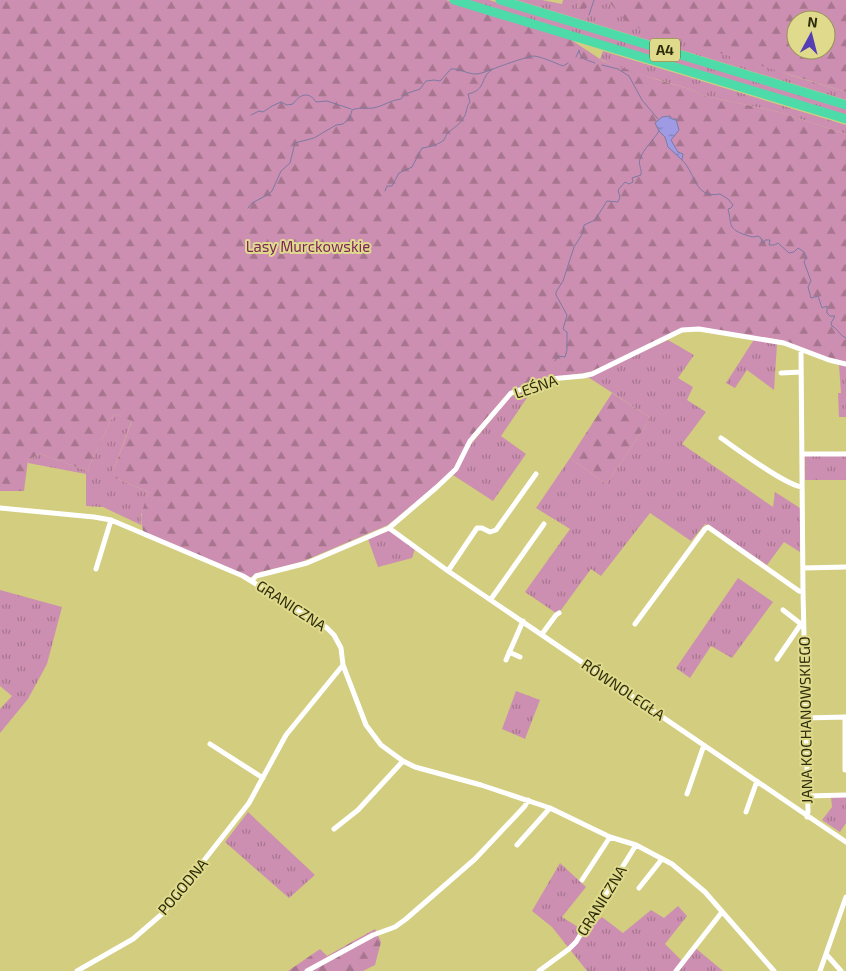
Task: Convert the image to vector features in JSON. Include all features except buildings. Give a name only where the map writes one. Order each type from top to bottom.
[{"type":"highway","name":"A4","points":[[454,0],[846,119]]},
{"type":"highway","name":"A4","points":[[500,0],[846,105]]},
{"type":"street","name":"LEŚNA","points":[[252,581],[256,576],[307,563],[389,528],[437,488],[456,469],[470,441],[511,393],[550,379],[592,374],[682,330],[690,328],[784,343],[846,364]]},
{"type":"street","name":"JANA KOCHANOWSKIEGO","points":[[801,350],[802,624],[806,796],[808,811],[806,816]]},
{"type":"street","points":[[781,373],[801,372]]},
{"type":"street","points":[[721,438],[773,473],[802,487]]},
{"type":"street","points":[[802,454],[846,454]]},
{"type":"street","points":[[448,570],[478,528],[490,532],[496,530],[536,474]]},
{"type":"street","name":"GRANICZNA","points":[[0,508],[111,520],[252,581],[334,634],[341,648],[343,666],[366,725],[381,745],[402,761],[422,769],[550,808],[610,837],[636,845],[672,864],[705,892],[774,971]]},
{"type":"street","points":[[96,569],[111,520]]},
{"type":"street","points":[[491,599],[544,524]]},
{"type":"street","points":[[635,624],[708,527],[803,592]]},
{"type":"street","name":"RÓWNOLEGŁA","points":[[389,528],[846,842]]},
{"type":"street","points":[[803,568],[846,567]]},
{"type":"street","name":"JANA KOCHANOWSKIEGO","points":[[783,610],[802,624]]},
{"type":"street","points":[[542,634],[559,613]]},
{"type":"street","points":[[506,660],[523,621]]},
{"type":"street","name":"JANA KOCHANOWSKIEGO","points":[[777,659],[802,624]]},
{"type":"street","points":[[510,652],[520,657]]},
{"type":"street","name":"POGODNA","points":[[77,971],[132,939],[162,914],[249,802],[286,735],[343,666]]},
{"type":"street","points":[[805,718],[846,717],[845,770]]},
{"type":"street","points":[[210,744],[263,778]]},
{"type":"street","points":[[686,794],[704,745]]},
{"type":"street","points":[[334,829],[362,806],[402,761]]},
{"type":"street","points":[[746,812],[757,782]]},
{"type":"street","points":[[806,796],[846,795]]},
{"type":"street","points":[[309,970],[373,935],[395,927],[406,919],[475,859],[525,806],[528,800]]},
{"type":"street","points":[[516,845],[550,808]]},
{"type":"street","name":"GRANICZNA","points":[[582,880],[610,837]]},
{"type":"street","name":"GRANICZNA","points":[[539,971],[569,949],[584,932],[636,845]]},
{"type":"street","name":"GRANICZNA","points":[[639,888],[662,859]]},
{"type":"street","points":[[820,971],[846,897]]},
{"type":"street","points":[[676,971],[722,912]]},
{"type":"street","points":[[826,954],[841,971]]},
{"type":"green space","name":"Lasy Murckowskie","points":[[0,0],[446,0],[567,37],[603,61],[693,90],[701,95],[779,112],[846,134],[846,362],[831,359],[784,342],[699,327],[684,328],[591,372],[549,378],[509,392],[472,435],[455,468],[388,525],[299,563],[260,572],[249,578],[144,533],[141,517],[149,492],[115,478],[112,474],[132,421],[114,414],[88,471],[40,454],[28,460],[24,491],[0,491]]},
{"type":"green space","points":[[465,0],[489,0],[846,109],[846,116]]},
{"type":"green space","points":[[516,0],[542,0],[562,4],[563,0],[579,0],[577,8],[590,4],[590,0],[612,0],[610,3],[790,75],[846,92],[846,100]]},
{"type":"green space","points":[[579,0],[590,0],[590,4],[584,10],[577,8]]},
{"type":"green space","points":[[612,0],[846,0],[846,92],[629,25],[610,3]]},
{"type":"green space","points":[[603,51],[846,125],[846,134],[779,112],[701,95],[693,90],[622,69],[600,59]]},
{"type":"green space","points":[[755,338],[777,344],[774,390],[747,370],[735,388],[726,383]]},
{"type":"green space","points":[[668,340],[694,355],[678,378],[693,387],[687,400],[706,412],[682,444],[773,507],[775,492],[800,508],[800,552],[784,542],[767,565],[705,524],[691,541],[650,513],[601,576],[591,569],[561,610],[556,613],[525,592],[570,529],[536,508],[570,458],[606,484],[651,418],[588,377]]},
{"type":"green space","points":[[839,365],[846,366],[846,417],[839,417],[838,393],[841,393]]},
{"type":"green space","points":[[548,382],[531,392],[501,436],[526,454],[493,501],[453,475],[472,443],[510,397]]},
{"type":"green space","points":[[612,393],[651,418],[606,484],[570,458]]},
{"type":"green space","points":[[114,414],[132,420],[113,471],[115,478],[149,492],[141,515],[141,525],[103,507],[86,506],[86,474],[28,463],[28,460],[40,454],[88,471]]},
{"type":"green space","points":[[805,452],[846,452],[846,480],[805,480]]},
{"type":"green space","points":[[390,530],[415,549],[412,558],[378,567],[368,539]]},
{"type":"green space","points":[[738,578],[773,602],[732,658],[711,646],[690,678],[676,668]]},
{"type":"green space","points":[[0,590],[62,607],[47,664],[28,699],[0,733],[0,709],[12,696],[0,686]]},
{"type":"green space","points":[[516,691],[540,700],[525,739],[502,729]]},
{"type":"green space","points":[[846,796],[846,823],[840,832],[822,820],[832,807],[831,797]]},
{"type":"green space","points":[[248,812],[315,875],[289,898],[225,842]]},
{"type":"green space","points":[[560,863],[586,887],[562,917],[586,932],[602,917],[623,933],[651,910],[664,918],[678,906],[687,916],[665,944],[682,961],[693,946],[723,971],[587,971],[552,927],[532,911]]},
{"type":"green space","points":[[375,929],[381,942],[375,965],[363,971],[288,971],[320,949],[327,956]]},
{"type":"water","points":[[670,116],[672,119],[676,119],[679,130],[671,140],[678,152],[683,154],[682,160],[668,147],[665,137],[655,123],[662,117]]},
{"type":"waterway","points":[[589,15],[594,0]]},
{"type":"waterway","points":[[579,50],[583,58],[595,63]]},
{"type":"waterway","points":[[576,57],[579,51]]},
{"type":"waterway","points":[[385,191],[387,186],[392,186],[399,173],[412,167],[422,148],[442,142],[448,133],[461,122],[470,102],[468,94],[478,90],[491,70],[533,56],[563,66],[568,63]]},
{"type":"waterway","points":[[602,65],[618,69],[629,76],[642,100],[658,119]]},
{"type":"waterway","points":[[248,208],[252,203],[272,191],[281,171],[290,163],[295,143],[314,138],[336,125],[343,124],[350,118],[352,110],[374,108],[401,99],[405,94],[420,89],[426,81],[440,81],[451,69],[476,74],[492,69]]},
{"type":"waterway","points":[[251,115],[259,111],[263,112],[281,102],[287,105],[293,104],[304,95],[310,96],[316,102],[327,101],[351,109]]},
{"type":"waterway","points":[[555,361],[558,356],[565,357],[567,350],[567,332],[563,329],[567,315],[556,292],[563,281],[574,247],[583,233],[584,225],[595,220],[607,201],[618,202],[620,197],[618,190],[625,182],[629,184],[633,182],[632,178],[641,175],[640,159],[659,131]]},
{"type":"waterway","points":[[682,160],[687,165],[700,189],[711,195],[720,194],[733,205],[728,209],[731,225],[734,230],[749,236],[758,236],[761,238],[762,243],[765,240],[770,240],[769,245],[778,243],[789,253],[794,252],[798,248],[804,252],[806,258],[804,262],[811,281],[808,287],[811,298],[818,296],[822,308],[827,306],[827,313],[830,316],[835,316],[831,323],[832,326],[846,338]]}]
